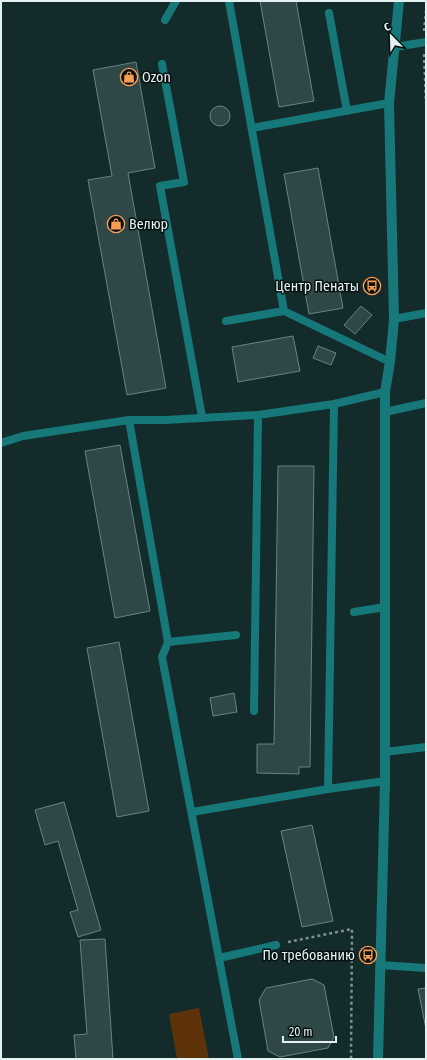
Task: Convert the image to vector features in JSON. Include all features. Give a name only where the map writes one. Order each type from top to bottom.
[{"type":"street","points":[[378,1059],[385,781],[385,392],[390,362],[394,319],[389,103],[399,1]]},
{"type":"lane","points":[[165,20],[176,1]]},
{"type":"lane","points":[[229,1],[284,311]]},
{"type":"lane","points":[[329,13],[346,111]]},
{"type":"lane","points":[[394,47],[425,42]]},
{"type":"lane","points":[[162,64],[184,182],[160,186],[202,417]]},
{"type":"lane","points":[[252,128],[389,103]]},
{"type":"lane","points":[[226,321],[284,311],[390,362]]},
{"type":"lane","points":[[394,319],[426,313]]},
{"type":"lane","points":[[1,443],[23,436],[129,420],[165,420],[258,415],[334,404],[385,392]]},
{"type":"lane","points":[[385,412],[426,403]]},
{"type":"lane","points":[[328,789],[334,404]]},
{"type":"lane","points":[[254,711],[258,415]]},
{"type":"lane","points":[[129,420],[168,642],[162,657],[238,1059]]},
{"type":"lane","points":[[354,612],[385,607]]},
{"type":"lane","points":[[168,642],[236,635]]},
{"type":"lane","points":[[385,752],[426,747]]},
{"type":"lane","points":[[192,812],[385,781]]},
{"type":"lane","points":[[219,958],[276,945]]},
{"type":"lane","points":[[380,965],[426,968]]},
{"type":"path","points":[[426,11],[426,103]]},
{"type":"path","points":[[276,945],[352,929],[351,1059]]},
{"type":"shaded area","points":[[199,1008],[209,1059],[177,1059],[169,1014]]},
{"type":"building","points":[[260,1],[296,1],[314,101],[279,107]]},
{"type":"building","points":[[136,62],[155,168],[128,173],[166,388],[127,395],[88,180],[112,176],[93,70]]},
{"type":"building","points":[[220,106],[227,109],[230,116],[227,123],[220,126],[213,123],[210,116],[213,109]]},
{"type":"building","points":[[318,168],[343,308],[309,314],[284,174]]},
{"type":"building","points":[[361,306],[372,315],[355,334],[344,325]]},
{"type":"building","points":[[293,336],[300,371],[238,382],[232,347]]},
{"type":"building","points":[[318,346],[336,353],[331,365],[313,358]]},
{"type":"building","points":[[120,445],[150,611],[115,618],[85,451]]},
{"type":"building","points":[[278,466],[314,466],[310,767],[299,767],[299,774],[257,773],[257,744],[274,744]]},
{"type":"building","points":[[119,642],[149,811],[117,817],[87,648]]},
{"type":"building","points":[[234,693],[237,712],[213,716],[210,698]]},
{"type":"building","points":[[64,802],[101,930],[78,937],[70,912],[78,910],[58,841],[45,845],[35,810]]},
{"type":"building","points":[[312,825],[333,921],[302,927],[281,831]]},
{"type":"building","points":[[105,939],[113,1059],[76,1059],[74,1035],[87,1034],[80,940]]},
{"type":"building","points":[[312,979],[324,985],[334,1037],[328,1048],[280,1057],[268,1051],[259,1000],[266,988]]},
{"type":"building","points":[[426,988],[426,1029],[418,989]]},
{"type":"place","name":"Ozon","points":[[129,77]]},
{"type":"place","name":"Велюр","points":[[116,224]]},
{"type":"place","name":"Центр Пенаты","points":[[372,286]]},
{"type":"place","name":"По требованию","points":[[368,955]]}]
